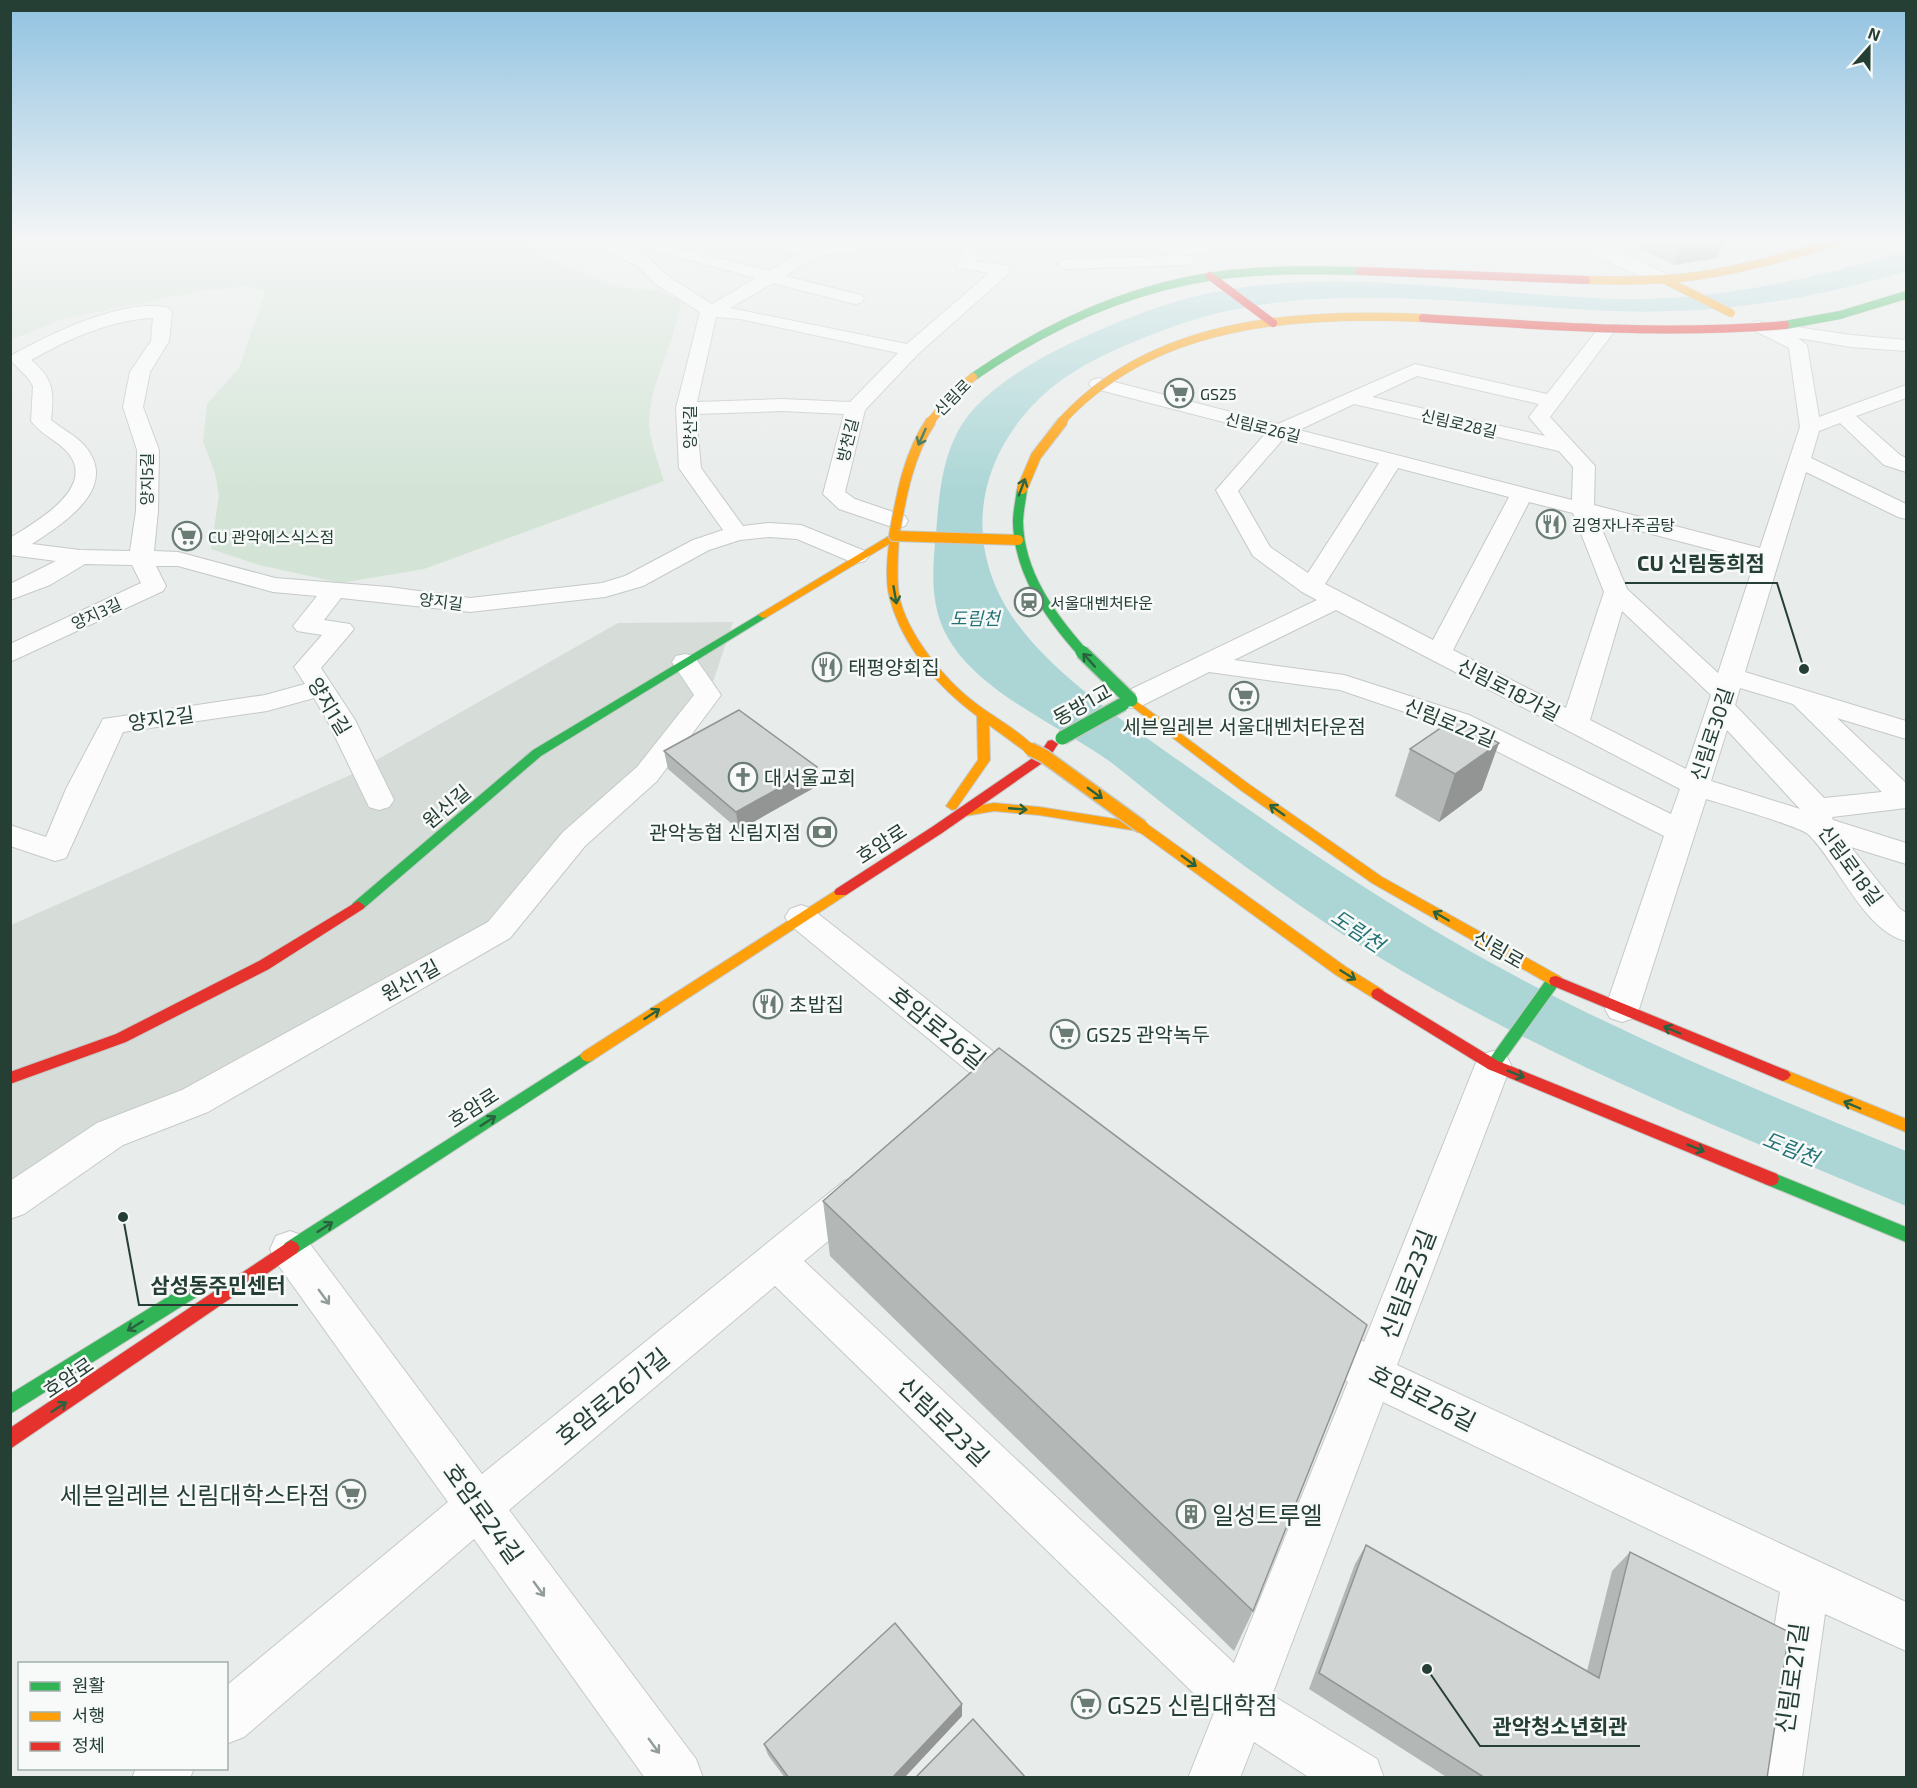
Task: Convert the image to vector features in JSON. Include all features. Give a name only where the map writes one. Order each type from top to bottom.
[{"type":"main road","name":"신림로","points":[[1067,323],[1006,354],[958,387],[930,419],[911,460],[896,529],[892,566],[894,597],[903,622],[934,672],[959,697],[1142,827]]},
{"type":"main road","name":"신림로","points":[[1269,323],[1230,330],[1161,350],[1126,366],[1099,384],[1075,405],[1050,435],[1030,466],[1017,498],[1018,540],[1024,567],[1054,618],[1127,702],[1377,880],[1552,984],[1622,1009],[1906,1126]]},
{"type":"main road","name":"신림로","points":[[1528,323],[1658,330],[1779,323]]},
{"type":"main road","points":[[1754,323],[1759,326]]},
{"type":"main road","points":[[896,529],[1018,540]]},
{"type":"main road","name":"원신길","points":[[10,1078],[121,1038],[264,965],[349,914],[537,753],[857,556],[896,529]]},
{"type":"main road","name":"동방1교","points":[[1057,741],[1127,702]]},
{"type":"main road","points":[[956,809],[984,760],[983,714]]},
{"type":"main road","points":[[956,809],[1030,749],[1057,741]]},
{"type":"main road","points":[[666,989],[1044,756],[1057,741]]},
{"type":"main road","points":[[956,809],[994,807],[1039,811],[1142,827],[1341,971],[1493,1065],[1906,1235]]},
{"type":"main road","name":"호암로","points":[[10,1440],[290,1249],[801,918],[956,809]]},
{"type":"main road","points":[[1493,1065],[1552,984]]},
{"type":"main road","points":[[10,1405],[202,1283]]},
{"type":"street","name":"양지5길","points":[[15,362],[77,329],[99,323]]},
{"type":"street","name":"양지5길","points":[[141,558],[147,511],[148,450],[133,407],[140,372],[160,341],[162,323]]},
{"type":"street","name":"양산길","points":[[706,323],[686,408],[690,468],[737,533]]},
{"type":"street","points":[[785,323],[911,350]]},
{"type":"street","name":"방천길","points":[[896,529],[848,504],[834,494],[855,408],[911,350],[941,323]]},
{"type":"street","points":[[1759,326],[1851,341],[1906,345]]},
{"type":"street","name":"신림로30길","points":[[1622,1009],[1810,427],[1798,345],[1759,326]]},
{"type":"street","points":[[1607,328],[1539,417],[1584,466],[1583,510],[1616,592],[1725,692],[1817,817]]},
{"type":"street","points":[[1851,341],[1897,363]]},
{"type":"street","name":"양지5길","points":[[10,548],[73,504],[84,486],[86,467],[78,451],[51,432],[40,421],[45,390],[38,375],[15,362]]},
{"type":"street","points":[[1279,431],[1415,370],[1551,401]]},
{"type":"street","name":"신림로26길","points":[[1099,384],[1768,557]]},
{"type":"street","points":[[1810,427],[1906,391]]},
{"type":"street","name":"신림로28길","points":[[1352,398],[1566,447]]},
{"type":"street","points":[[1874,403],[1896,413]]},
{"type":"street","points":[[686,408],[782,405],[855,408]]},
{"type":"street","points":[[1844,415],[1892,460],[1906,466]]},
{"type":"street","name":"신림로18가길","points":[[1279,431],[1227,490],[1261,552],[1311,587],[1694,785],[1817,817],[1906,854]]},
{"type":"street","points":[[1311,587],[1392,460]]},
{"type":"street","points":[[1800,460],[1906,512]]},
{"type":"street","points":[[1439,653],[1522,494]]},
{"type":"street","name":"양지길","points":[[10,548],[80,557],[178,559],[273,585],[470,605],[605,590],[634,581],[701,545],[737,533],[769,530],[801,532],[857,556]]},
{"type":"street","points":[[10,593],[40,580],[80,557]]},
{"type":"street","name":"양지3길","points":[[10,654],[154,586],[141,558]]},
{"type":"street","name":"양지1길","points":[[333,590],[306,626],[341,629],[307,667],[341,720],[379,800]]},
{"type":"street","points":[[1575,723],[1616,592]]},
{"type":"street","points":[[1127,702],[1336,600]]},
{"type":"street","name":"원신1길","points":[[10,1202],[110,1134],[195,1101],[500,930],[574,839],[647,774],[708,695],[685,662]]},
{"type":"street","name":"신림로22길","points":[[1204,664],[1344,683],[1459,721],[1680,831]]},
{"type":"street","name":"양지2길","points":[[10,835],[54,851],[81,789],[113,725],[267,703],[320,688]]},
{"type":"street","points":[[1725,692],[1799,698],[1906,730]]},
{"type":"street","points":[[1799,698],[1906,799]]},
{"type":"street","name":"신림로18길","points":[[1906,799],[1817,817],[1888,916],[1906,929]]},
{"type":"street","name":"호암로26길","points":[[801,918],[986,1088],[1046,1114]]},
{"type":"street","name":"신림로23길","points":[[1214,1778],[1493,1065]]},
{"type":"street","name":"호암로26가길","points":[[228,1717],[478,1506],[883,1173]]},
{"type":"street","name":"호암로24길","points":[[290,1249],[677,1778]]},
{"type":"street","name":"신림로23길","points":[[776,1261],[1242,1705]]},
{"type":"street","name":"호암로26길","points":[[1297,1315],[1371,1374],[1906,1627]]},
{"type":"street","name":"신림로21길","points":[[1776,1778],[1806,1579]]},
{"type":"street","points":[[1242,1705],[1359,1778]]},
{"type":"shaded area","points":[[733,622],[713,682],[647,774],[499,930],[11,1197],[11,925],[350,775],[618,623]]},
{"type":"green space","points":[[11,323],[51,323],[11,340]]},
{"type":"green space","points":[[254,323],[676,323],[650,407],[649,428],[664,481],[424,569],[341,583],[259,565],[211,549],[219,495],[215,473],[203,442],[207,404],[239,368]]},
{"type":"water","name":"도림천","points":[[1116,323],[1183,323],[1096,359],[1051,388],[1026,413],[1006,440],[992,469],[984,499],[983,529],[987,561],[998,592],[1016,622],[1033,643],[1075,683],[1122,720],[1255,814],[1351,878],[1449,939],[1616,1027],[1906,1151],[1906,1206],[1637,1091],[1505,1028],[1441,993],[1326,923],[1250,870],[1112,763],[1006,696],[968,664],[945,633],[934,592],[938,507],[944,468],[952,443],[973,410],[993,391],[1045,356]]},
{"type":"building","name":"대서울교회","points":[[739,710],[817,767],[736,812],[664,751]]},
{"type":"building","points":[[1454,719],[1499,743],[1455,774],[1410,749]]},
{"type":"building","name":"일성트루엘","points":[[999,1048],[1367,1325],[1253,1611],[823,1201]]},
{"type":"building","points":[[1366,1545],[1599,1678],[1630,1552],[1789,1632],[1767,1778],[1485,1778],[1319,1673]]},
{"type":"building","points":[[895,1623],[962,1704],[892,1778],[789,1778],[764,1744]]},
{"type":"building","points":[[973,1719],[1026,1778],[915,1778]]},
{"type":"traffic: fast","points":[[973,377],[1027,342],[1063,323]]},
{"type":"traffic: fast","points":[[1785,325],[1794,323]]},
{"type":"traffic: fast","points":[[1022,489],[1018,522],[1022,552],[1032,581],[1046,607],[1064,632],[1085,656],[1131,700]]},
{"type":"traffic: fast","points":[[358,906],[537,753],[763,615]]},
{"type":"traffic: fast","points":[[1062,738],[1123,704]]},
{"type":"traffic: fast","points":[[1493,1065],[1554,980]]},
{"type":"traffic: fast","points":[[291,1248],[588,1056]]},
{"type":"traffic: fast","points":[[1771,1179],[1906,1235]]},
{"type":"traffic: fast","points":[[10,1405],[192,1290]]},
{"type":"traffic: slow","points":[[1022,489],[1030,467],[1049,436],[1073,410],[1109,380],[1149,357],[1192,339],[1260,323]]},
{"type":"traffic: slow","points":[[973,377],[938,410],[926,428],[909,468],[894,536],[1018,540]]},
{"type":"traffic: slow","points":[[894,536],[892,566],[894,597],[903,622],[934,672],[959,697],[1030,749]]},
{"type":"traffic: slow","points":[[763,615],[894,536]]},
{"type":"traffic: slow","points":[[1123,704],[1131,700],[1246,788],[1377,880],[1556,981]]},
{"type":"traffic: slow","points":[[952,806],[984,760],[983,714]]},
{"type":"traffic: slow","points":[[1030,749],[1044,756],[1142,827]]},
{"type":"traffic: slow","points":[[965,812],[994,807],[1039,811],[1142,827],[1341,971],[1378,994]]},
{"type":"traffic: slow","points":[[588,1056],[841,892]]},
{"type":"traffic: slow","points":[[1783,1075],[1906,1126]]},
{"type":"traffic: jam","points":[[1505,323],[1649,331],[1695,331],[1785,325]]},
{"type":"traffic: jam","points":[[841,892],[937,830],[1044,756],[1052,744]]},
{"type":"traffic: jam","points":[[10,1078],[121,1038],[264,965],[358,906]]},
{"type":"traffic: jam","points":[[1556,981],[1783,1075]]},
{"type":"traffic: jam","points":[[1378,994],[1493,1065],[1771,1179]]},
{"type":"traffic: jam","points":[[10,1440],[291,1248]]},
{"type":"place","name":"GS25","points":[[1179,393]]},
{"type":"place","name":"김영자나주곰탕","points":[[1551,524]]},
{"type":"place","name":"CU 관악에스식스점","points":[[187,536]]},
{"type":"place","name":"서울대벤처타운","points":[[1029,602]]},
{"type":"place","name":"태평양회집","points":[[827,667]]},
{"type":"place","name":"CU 신림동희점","points":[[1804,669]]},
{"type":"place","name":"세븐일레븐 서울대벤처타운점","points":[[1244,696]]},
{"type":"place","name":"대서울교회","points":[[743,777]]},
{"type":"place","name":"관악농협 신림지점","points":[[822,832]]},
{"type":"place","name":"초밥집","points":[[768,1004]]},
{"type":"place","name":"GS25 관악녹두","points":[[1065,1034]]},
{"type":"place","name":"삼성동주민센터","points":[[123,1217]]},
{"type":"place","name":"세븐일레븐 신림대학스타점","points":[[351,1494]]},
{"type":"place","name":"일성트루엘","points":[[1191,1514]]},
{"type":"place","name":"관악청소년회관","points":[[1427,1669]]},
{"type":"place","name":"GS25 신림대학점","points":[[1086,1704]]}]
